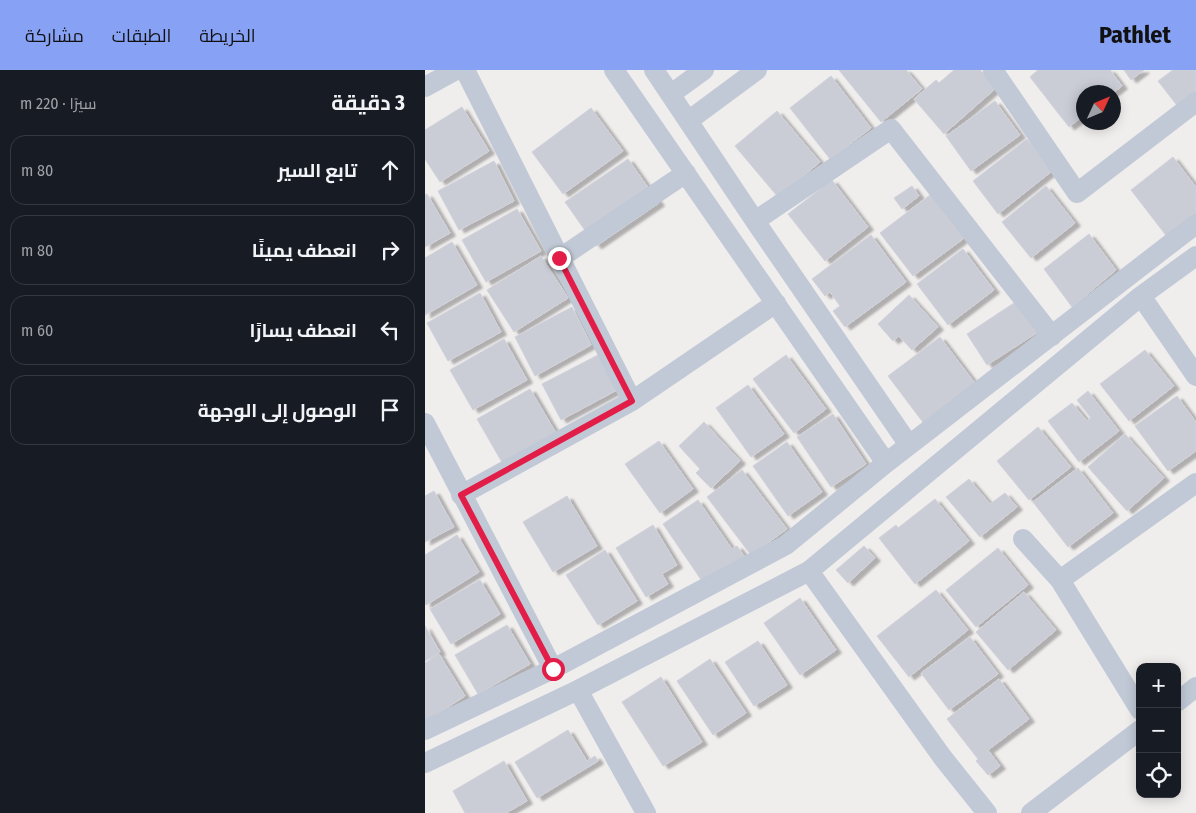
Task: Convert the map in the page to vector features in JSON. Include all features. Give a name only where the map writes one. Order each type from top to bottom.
[{"type":"street","points":[[425,87],[456,70]]},
{"type":"street","points":[[465,70],[632,401]]},
{"type":"street","points":[[614,70],[886,463]]},
{"type":"street","points":[[655,70],[755,221],[909,445]]},
{"type":"street","points":[[671,94],[704,70]]},
{"type":"street","points":[[689,121],[757,70]]},
{"type":"street","points":[[993,70],[1077,193],[1196,102]]},
{"type":"street","points":[[755,221],[891,129],[1053,336]]},
{"type":"street","points":[[559,258],[686,173]]},
{"type":"street","points":[[425,730],[553,669],[786,545],[886,463],[1196,224]]},
{"type":"street","points":[[425,763],[578,690],[809,571],[1141,296],[1196,256]]},
{"type":"street","points":[[1141,296],[1196,376]]},
{"type":"street","points":[[461,495],[632,401],[776,303]]},
{"type":"street","points":[[425,423],[553,669]]},
{"type":"street","points":[[1060,580],[1196,483]]},
{"type":"street","points":[[1023,539],[1060,580],[1139,708]]},
{"type":"street","points":[[809,571],[943,758],[987,813]]},
{"type":"street","points":[[1181,699],[1196,687]]},
{"type":"street","points":[[578,690],[645,813]]},
{"type":"street","points":[[1031,813],[1136,733]]},
{"type":"building","points":[[839,70],[906,70],[922,89],[881,122]]},
{"type":"building","points":[[954,70],[980,70],[996,88],[944,134],[914,99],[936,80],[939,83]]},
{"type":"building","points":[[1038,70],[1110,70],[1122,86],[1076,85],[1076,122],[1069,127],[1030,77]]},
{"type":"building","points":[[1124,70],[1144,70],[1131,80]]},
{"type":"building","points":[[1173,70],[1196,70],[1196,95],[1179,108],[1158,81]]},
{"type":"building","points":[[831,76],[871,128],[830,159],[790,108]]},
{"type":"building","points":[[995,101],[1020,135],[971,171],[946,136]]},
{"type":"building","points":[[462,107],[489,151],[440,182],[425,159],[425,130]]},
{"type":"building","points":[[591,108],[623,151],[563,194],[532,152]]},
{"type":"building","points":[[777,111],[820,162],[778,197],[735,146]]},
{"type":"building","points":[[1027,139],[1052,171],[998,214],[973,181]]},
{"type":"building","points":[[1173,157],[1196,187],[1196,215],[1168,238],[1131,190]]},
{"type":"building","points":[[628,159],[659,203],[596,246],[565,202]]},
{"type":"building","points":[[494,161],[514,201],[459,230],[438,191]]},
{"type":"building","points":[[832,180],[868,227],[825,261],[788,214]]},
{"type":"building","points":[[912,186],[919,196],[902,209],[894,198]]},
{"type":"building","points":[[1046,186],[1075,223],[1031,258],[1002,222]]},
{"type":"building","points":[[427,194],[450,233],[425,247],[425,195]]},
{"type":"building","points":[[930,195],[963,239],[913,276],[880,233]]},
{"type":"building","points":[[517,209],[541,251],[486,282],[462,240]]},
{"type":"building","points":[[1089,234],[1116,270],[1072,307],[1044,269]]},
{"type":"building","points":[[871,235],[906,282],[845,327],[833,311],[840,306],[830,292],[825,296],[812,279]]},
{"type":"building","points":[[452,242],[477,285],[425,315],[425,258]]},
{"type":"building","points":[[963,249],[994,290],[948,325],[917,284]]},
{"type":"building","points":[[541,256],[568,298],[514,332],[487,290]]},
{"type":"building","points":[[480,293],[501,332],[448,361],[427,323]]},
{"type":"building","points":[[909,295],[938,327],[912,350],[899,336],[893,341],[878,324]]},
{"type":"building","points":[[1017,301],[1038,332],[987,365],[967,334]]},
{"type":"building","points":[[572,307],[591,345],[535,376],[515,337]]},
{"type":"building","points":[[940,337],[977,386],[925,425],[888,376]]},
{"type":"building","points":[[504,339],[527,380],[473,410],[450,370]]},
{"type":"building","points":[[1145,350],[1174,386],[1129,421],[1100,384]]},
{"type":"building","points":[[598,355],[617,390],[561,420],[542,384]]},
{"type":"building","points":[[786,355],[826,409],[794,433],[753,379]]},
{"type":"building","points":[[748,385],[784,434],[751,457],[716,408]]},
{"type":"building","points":[[530,389],[556,433],[503,464],[477,419]]},
{"type":"building","points":[[1088,391],[1119,431],[1079,462],[1048,421],[1072,403],[1087,421],[1091,418],[1077,400]]},
{"type":"building","points":[[1177,396],[1196,422],[1196,451],[1168,471],[1135,426]]},
{"type":"building","points":[[833,414],[866,464],[831,487],[797,437]]},
{"type":"building","points":[[704,422],[740,461],[711,488],[696,473],[700,469],[679,446]]},
{"type":"building","points":[[1038,427],[1071,467],[1029,500],[997,461]]},
{"type":"building","points":[[1125,434],[1164,478],[1127,511],[1088,467]]},
{"type":"building","points":[[659,441],[693,489],[660,513],[625,464]]},
{"type":"building","points":[[787,442],[822,492],[788,516],[753,466]]},
{"type":"building","points":[[1078,468],[1113,513],[1068,547],[1033,502]]},
{"type":"building","points":[[742,470],[787,529],[751,555],[707,497]]},
{"type":"building","points":[[969,479],[990,504],[1005,493],[1017,507],[980,537],[946,497]]},
{"type":"building","points":[[434,491],[454,527],[425,542],[425,496]]},
{"type":"building","points":[[567,496],[597,546],[553,572],[523,522]]},
{"type":"building","points":[[935,499],[969,541],[915,584],[879,538],[896,525],[898,528]]},
{"type":"building","points":[[698,500],[732,549],[737,546],[745,557],[704,584],[663,524]]},
{"type":"building","points":[[653,525],[677,565],[662,574],[668,584],[646,597],[616,548]]},
{"type":"building","points":[[457,535],[479,572],[426,605],[425,555]]},
{"type":"building","points":[[864,546],[875,558],[848,583],[836,570]]},
{"type":"building","points":[[998,548],[1028,585],[976,627],[946,590]]},
{"type":"building","points":[[605,550],[637,601],[598,625],[566,575]]},
{"type":"building","points":[[480,580],[500,614],[451,644],[430,609]]},
{"type":"building","points":[[936,590],[968,630],[909,677],[877,636]]},
{"type":"building","points":[[1024,592],[1056,630],[1008,670],[976,632]]},
{"type":"building","points":[[800,598],[836,650],[800,675],[764,623]]},
{"type":"building","points":[[507,625],[530,664],[478,694],[455,655]]},
{"type":"building","points":[[425,626],[440,652],[425,661]]},
{"type":"building","points":[[970,637],[998,674],[949,710],[921,673]]},
{"type":"building","points":[[758,641],[787,685],[754,706],[725,662]]},
{"type":"building","points":[[439,654],[465,696],[425,722],[425,663]]},
{"type":"building","points":[[710,659],[746,713],[713,735],[677,681]]},
{"type":"building","points":[[661,677],[702,742],[663,766],[622,702]]},
{"type":"building","points":[[999,679],[1029,719],[988,750],[1000,766],[988,775],[947,719]]},
{"type":"building","points":[[568,730],[587,761],[595,756],[598,761],[537,798],[515,762]]},
{"type":"building","points":[[504,761],[527,801],[506,813],[465,813],[453,791]]},
{"type":"route","points":[[553,669],[461,495],[632,401],[559,258]]}]
